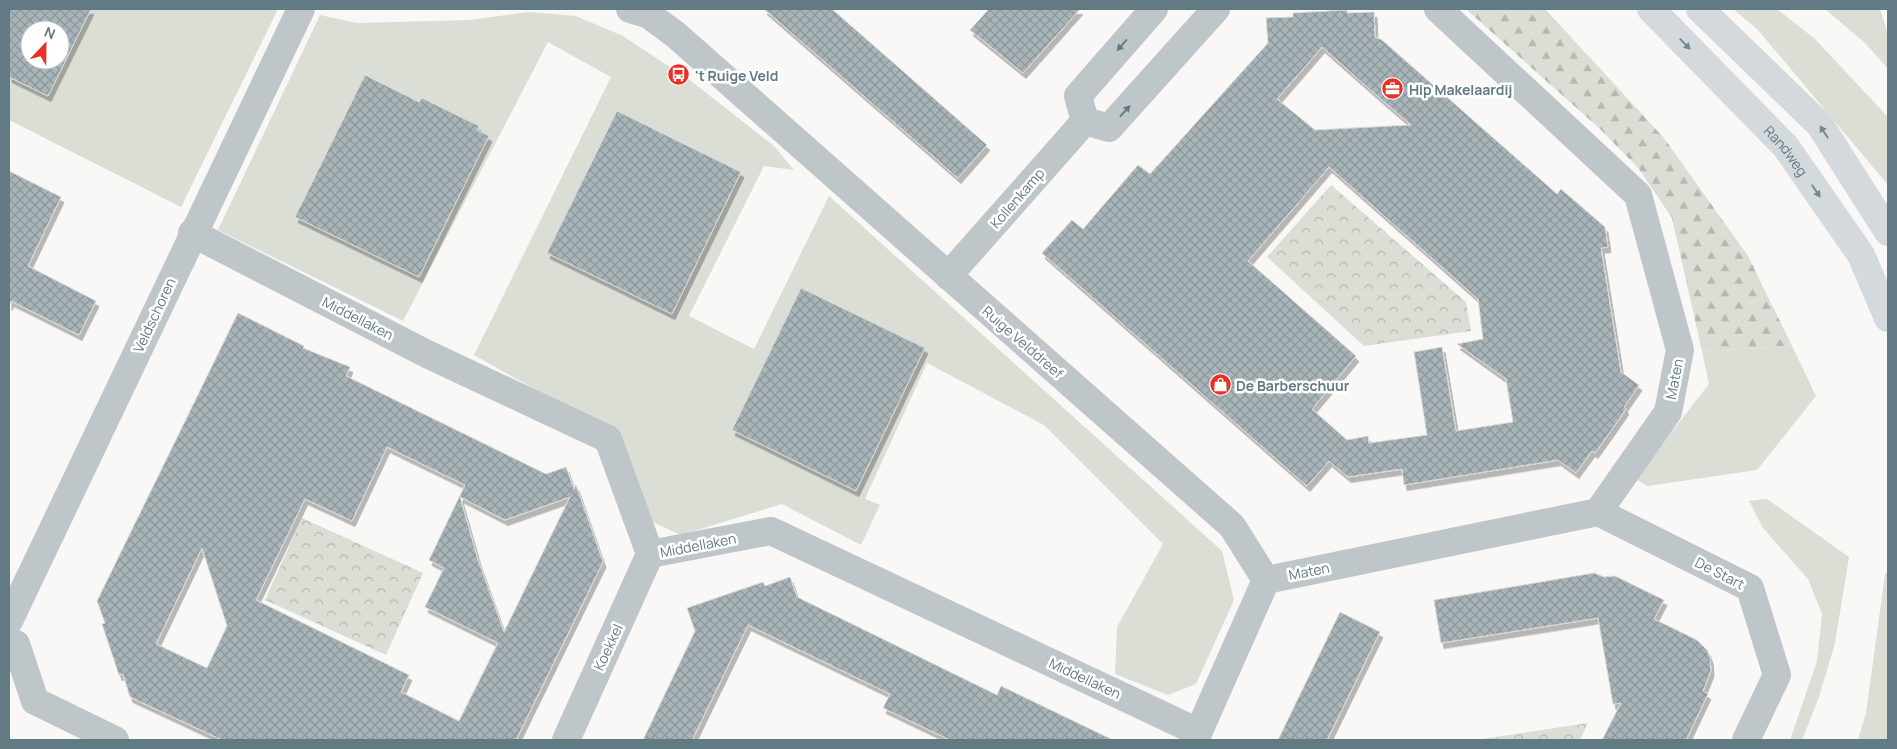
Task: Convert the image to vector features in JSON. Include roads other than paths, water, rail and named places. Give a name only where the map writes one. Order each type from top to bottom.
[{"type":"main road","name":"Randweg","points":[[1651,9],[1786,147],[1860,255],[1888,318]]},
{"type":"main road","points":[[1700,9],[1820,125],[1888,232]]},
{"type":"street","name":"Veldschoren","points":[[9,621],[192,233],[301,9]]},
{"type":"street","name":"Ruige Velddreef","points":[[630,9],[649,15],[676,35],[1232,526],[1266,580]]},
{"type":"street","points":[[1154,9],[1078,96],[1085,120],[1109,128],[1216,9]]},
{"type":"street","name":"Maten","points":[[1266,580],[1598,512],[1668,412],[1680,350],[1638,195],[1438,9]]},
{"type":"street","name":"Kollenkamp","points":[[948,276],[1085,120]]},
{"type":"street","name":"Middellaken","points":[[192,233],[427,354],[608,439],[650,554],[771,531],[1196,736]]},
{"type":"street","name":"De Start","points":[[1598,512],[1750,588],[1777,675],[1746,740]]},
{"type":"street","name":"Koekkel","points":[[566,740],[650,554]]},
{"type":"street","points":[[1196,736],[1266,580]]},
{"type":"street","points":[[9,640],[16,644],[35,701],[115,740]]},
{"type":"place","name":"'t Ruige Veld","points":[[679,75]]},
{"type":"place","name":"Hip Makelaardij","points":[[1393,89]]},
{"type":"place","name":"De Barberschuur","points":[[1220,385]]}]
